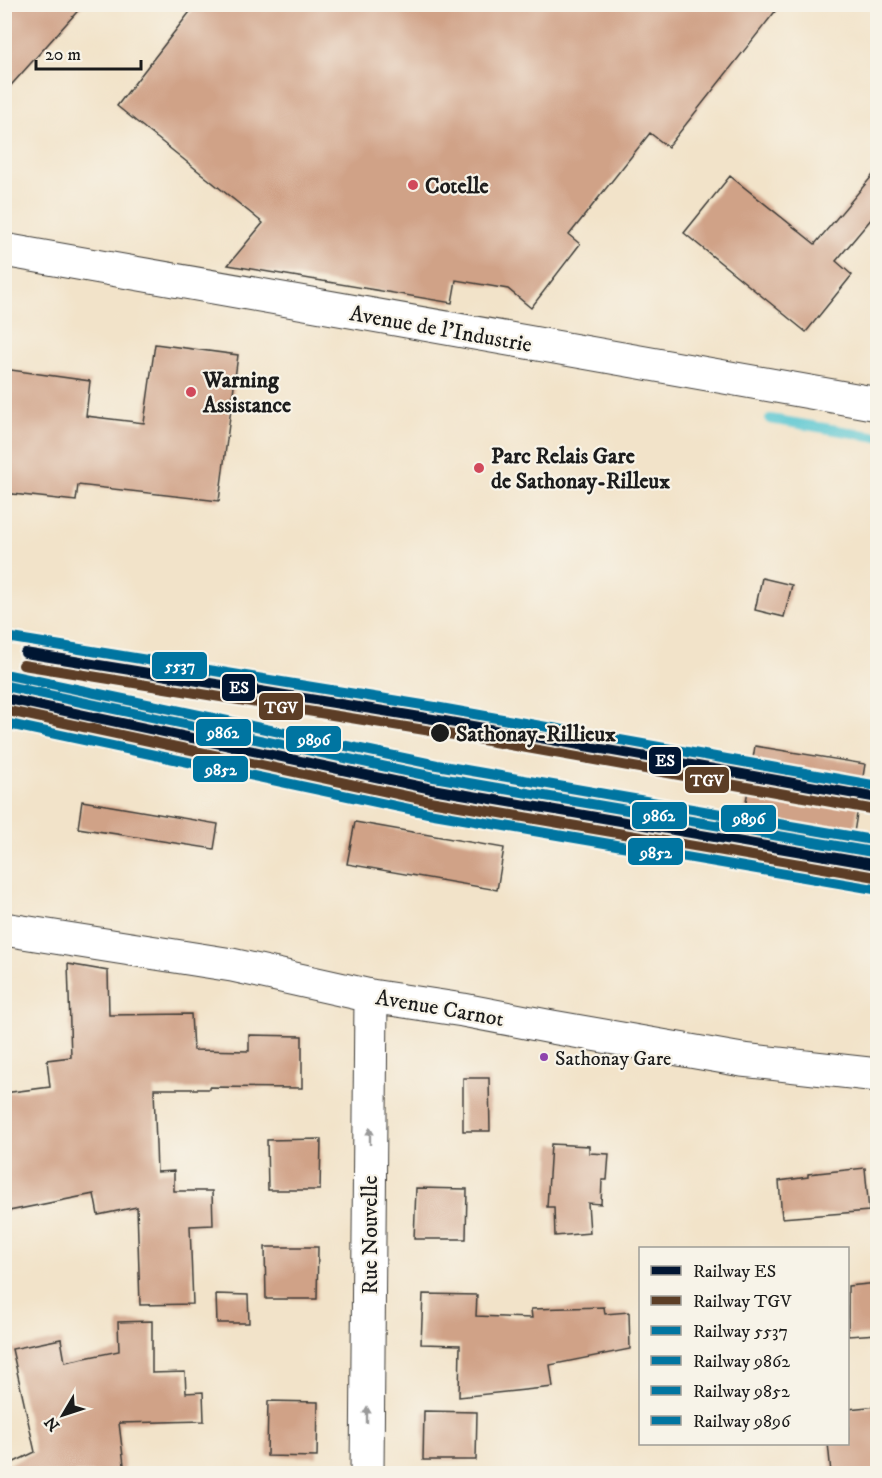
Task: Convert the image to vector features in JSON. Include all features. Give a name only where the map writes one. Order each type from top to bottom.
[{"type":"street","name":"Avenue de l'Industrie","points":[[4,250],[878,404]]},
{"type":"street","name":"Avenue Carnot","points":[[4,929],[232,965],[371,996],[463,1010],[742,1060],[878,1075]]},
{"type":"street","name":"Rue Nouvelle","points":[[367,1473],[371,996]]},
{"type":"building","points":[[4,4],[84,4],[4,93]]},
{"type":"building","name":"Cotelle","points":[[196,4],[781,4],[668,147],[650,133],[569,235],[580,244],[531,308],[508,289],[456,280],[452,303],[228,265],[263,223],[117,106]]},
{"type":"building","points":[[878,169],[878,211],[836,261],[852,275],[806,332],[684,233],[730,176],[815,244]]},
{"type":"building","points":[[155,344],[238,355],[219,501],[78,485],[76,501],[4,493],[4,369],[90,381],[86,416],[144,423]]},
{"type":"building","points":[[762,578],[792,585],[784,617],[755,610]]},
{"type":"building","points":[[755,746],[865,764],[852,845],[742,827]]},
{"type":"building","points":[[82,801],[218,824],[214,849],[78,828]]},
{"type":"building","points":[[355,822],[504,848],[497,890],[347,864]]},
{"type":"building","points":[[68,964],[108,971],[109,1015],[191,1014],[193,1050],[249,1051],[249,1035],[302,1036],[302,1088],[154,1089],[157,1172],[174,1171],[174,1191],[212,1191],[213,1225],[190,1226],[193,1304],[140,1305],[137,1207],[98,1215],[94,1194],[4,1212],[4,1093],[50,1087],[47,1060],[71,1057]]},
{"type":"building","points":[[463,1078],[489,1078],[490,1131],[463,1131]]},
{"type":"building","points":[[321,1139],[320,1190],[268,1190],[267,1140]]},
{"type":"building","points":[[551,1144],[589,1146],[589,1153],[609,1154],[607,1180],[602,1180],[601,1204],[588,1203],[590,1233],[555,1236],[554,1207],[547,1207]]},
{"type":"building","points":[[865,1168],[869,1211],[782,1218],[779,1181],[808,1177],[808,1174]]},
{"type":"building","points":[[416,1188],[467,1189],[466,1239],[414,1239]]},
{"type":"building","points":[[265,1247],[318,1247],[317,1299],[266,1299]]},
{"type":"building","points":[[878,1283],[878,1334],[849,1336],[849,1286]]},
{"type":"building","points":[[216,1294],[248,1295],[249,1323],[217,1323]]},
{"type":"building","points":[[423,1294],[477,1295],[476,1316],[532,1318],[531,1309],[604,1307],[605,1314],[629,1312],[630,1349],[550,1365],[553,1387],[459,1397],[460,1345],[421,1344]]},
{"type":"building","points":[[152,1321],[152,1373],[185,1372],[186,1393],[203,1392],[204,1421],[119,1423],[125,1473],[4,1473],[4,1467],[35,1452],[12,1349],[61,1339],[65,1362],[119,1351],[118,1322]]},
{"type":"building","points":[[268,1401],[318,1402],[317,1457],[267,1456]]},
{"type":"building","points":[[878,1406],[878,1473],[831,1473],[828,1445],[849,1445],[849,1409]]},
{"type":"building","points":[[424,1411],[477,1412],[476,1460],[423,1460]]},
{"type":"waterway","points":[[770,419],[878,437]]},
{"type":"rail line","name":"5537","points":[[6,637],[435,707],[878,786]]},
{"type":"rail line","name":"ES","points":[[25,653],[433,719],[878,798]]},
{"type":"rail line","name":"TGV","points":[[23,665],[431,731],[876,810]]},
{"type":"rail line","name":"9896","points":[[9,675],[437,765],[878,841]]},
{"type":"rail line","name":"9862","points":[[6,686],[434,777],[878,853]]},
{"type":"rail line","name":"ES","points":[[4,698],[432,789],[878,865]]},
{"type":"rail line","name":"TGV","points":[[4,710],[430,801],[876,877]]},
{"type":"rail line","name":"9852","points":[[4,723],[428,813],[874,889]]},
{"type":"place","name":"Cotelle","points":[[413,185]]},
{"type":"place","name":"Warning Assistance","points":[[191,392]]},
{"type":"place","name":"Parc Relais Gare de Sathonay-Rilleux","points":[[479,468]]},
{"type":"place","name":"Sathonay-Rillieux","points":[[440,733]]},
{"type":"place","name":"Sathonay Gare","points":[[544,1057]]}]
